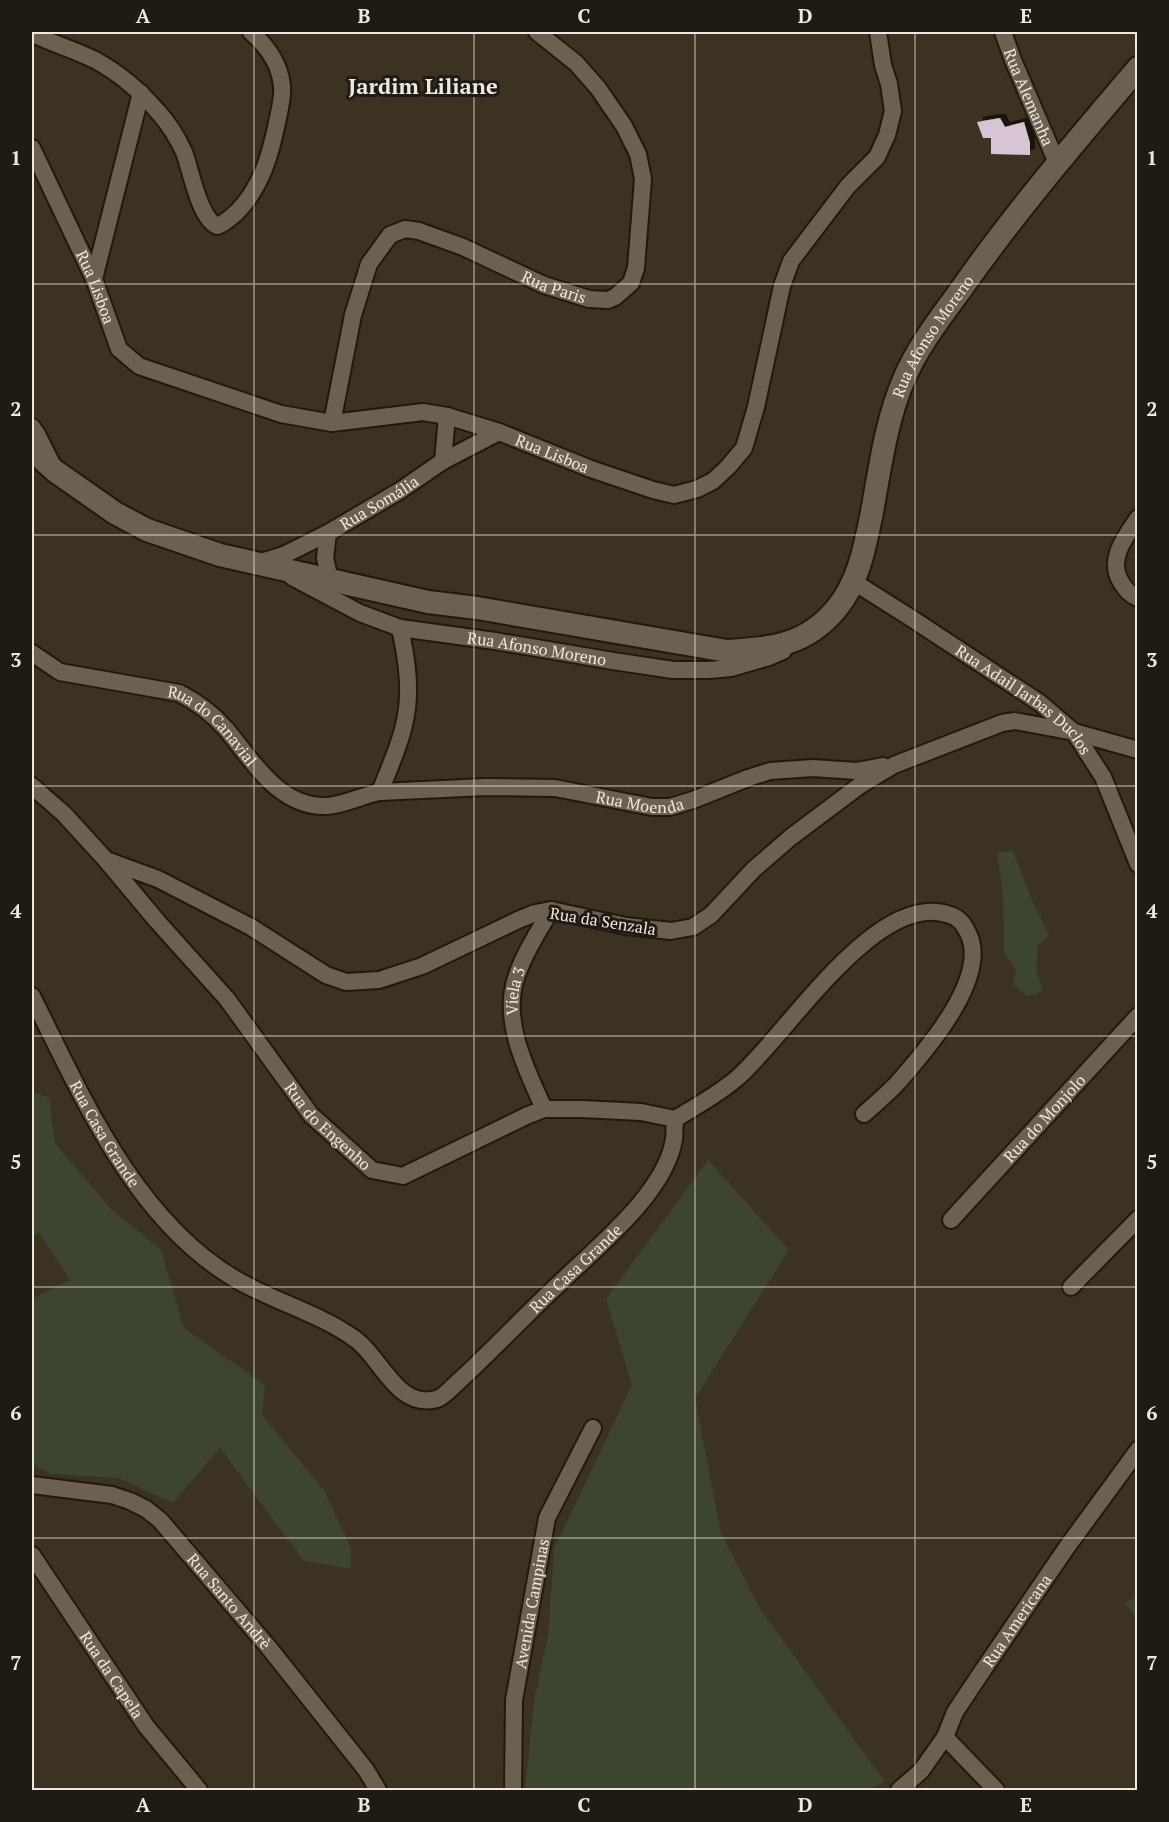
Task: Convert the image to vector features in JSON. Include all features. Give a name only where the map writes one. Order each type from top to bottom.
[{"type":"main road","name":"Rua Afonso Moreno","points":[[32,450],[55,471],[115,513],[147,531],[255,564],[428,602],[477,608],[727,651],[758,649],[793,642],[811,632],[836,609],[854,582],[865,548],[888,428],[903,380],[922,345],[998,237],[1137,68]]},
{"type":"street","points":[[32,34],[95,60],[141,93],[160,114],[183,152],[208,219],[215,225],[221,225],[246,202],[261,177],[270,156],[280,104],[282,87],[279,72],[266,45],[252,32]]},
{"type":"street","name":"Rua Paris","points":[[332,423],[353,315],[369,264],[390,235],[405,229],[419,231],[463,247],[544,285],[589,299],[608,300],[631,283],[636,268],[642,208],[643,179],[638,154],[624,126],[598,88],[576,63],[537,32]]},
{"type":"street","name":"Rua Lisboa","points":[[32,148],[94,279],[119,349],[139,366],[281,414],[332,423],[423,412],[447,416],[499,432],[591,469],[674,495],[713,482],[744,448],[756,407],[782,286],[791,261],[848,186],[877,157],[887,135],[893,111],[878,32]]},
{"type":"street","name":"Rua Alemanha","points":[[1003,32],[1057,164]]},
{"type":"street","points":[[94,279],[141,93]]},
{"type":"street","points":[[443,461],[447,416]]},
{"type":"street","name":"Rua Afonso Moreno","points":[[32,427],[55,471]]},
{"type":"street","name":"Rua Somália","points":[[255,564],[284,555],[328,533],[401,490],[443,461],[499,432]]},
{"type":"street","points":[[1137,518],[1116,556],[1116,570],[1129,594],[1137,598]]},
{"type":"street","points":[[328,533],[325,558],[330,580]]},
{"type":"street","name":"Rua Afonso Moreno","points":[[279,569],[360,613],[400,628],[495,640],[673,670],[732,668],[784,651],[801,638]]},
{"type":"street","name":"Rua Adail Jarbas Duclos","points":[[854,582],[1040,703],[1074,732],[1103,777],[1137,864]]},
{"type":"street","points":[[380,792],[404,725],[409,695],[406,655],[400,628]]},
{"type":"street","name":"Rua do Canavial","points":[[32,653],[60,672],[179,693],[196,702],[225,728],[257,769],[279,789],[314,806],[330,806],[366,794],[380,792]]},
{"type":"street","name":"Rua da Senzala","points":[[32,786],[64,814],[106,860],[158,879],[251,927],[326,975],[346,982],[379,980],[422,966],[518,920],[551,910],[626,926],[670,931],[693,927],[711,915],[754,869],[791,837],[859,786],[894,765],[1002,723],[1015,721],[1074,732],[1137,750]]},
{"type":"street","name":"Rua Moenda","points":[[380,792],[485,787],[555,788],[652,807],[670,807],[770,771],[813,768],[856,771],[894,765]]},
{"type":"street","name":"Rua do Engenho","points":[[106,860],[156,921],[227,999],[311,1115],[372,1170],[403,1176],[544,1109],[641,1112],[675,1119]]},
{"type":"street","name":"Viela 3","points":[[544,1109],[525,1064],[513,1017],[514,987],[521,966],[551,910]]},
{"type":"street","points":[[675,1119],[736,1079],[820,986],[868,940],[896,921],[915,913],[936,911],[952,915],[963,922],[972,941],[974,955],[970,972],[955,1008],[900,1081],[864,1114]]},
{"type":"street","name":"Rua Casa Grande","points":[[32,996],[84,1101],[121,1164],[164,1220],[198,1253],[237,1280],[346,1332],[368,1350],[401,1392],[424,1400],[438,1399],[470,1371],[617,1228],[647,1195],[667,1161],[674,1140],[675,1119]]},
{"type":"street","name":"Rua do Monjolo","points":[[951,1220],[1137,1016]]},
{"type":"street","points":[[1071,1287],[1137,1220]]},
{"type":"street","name":"Avenida Campinas","points":[[513,1791],[514,1700],[547,1518],[593,1428]]},
{"type":"street","name":"Rua Americana","points":[[899,1791],[921,1771],[945,1737],[955,1712],[979,1676],[1137,1450]]},
{"type":"street","name":"Rua Santo Andrè","points":[[32,1485],[112,1495],[146,1509],[160,1520],[270,1648],[366,1770],[378,1791]]},
{"type":"street","name":"Rua da Capela","points":[[32,1555],[146,1726],[199,1791]]},
{"type":"street","points":[[945,1737],[996,1791]]},
{"type":"green space","points":[[1013,851],[1031,898],[1049,935],[1038,946],[1036,970],[1043,990],[1026,996],[1013,985],[1016,971],[1004,952],[1003,893],[997,853]]},
{"type":"green space","points":[[32,1091],[49,1098],[55,1143],[109,1207],[161,1250],[184,1328],[265,1385],[262,1415],[324,1490],[351,1548],[351,1569],[304,1561],[220,1448],[173,1503],[119,1478],[52,1474],[32,1465],[32,1299],[70,1280],[39,1233],[32,1236]]},
{"type":"green space","points":[[708,1160],[789,1250],[695,1398],[721,1533],[759,1607],[885,1782],[868,1790],[525,1790],[534,1701],[548,1635],[554,1549],[632,1385],[606,1299]]},
{"type":"green space","points":[[1137,1596],[1137,1619],[1125,1603]]},
{"type":"building","points":[[1000,118],[1005,127],[1024,122],[1030,143],[1030,155],[991,154],[991,138],[983,138],[977,122]]},
{"type":"district","name":"Jardim Liliane","points":[[423,86]]}]
